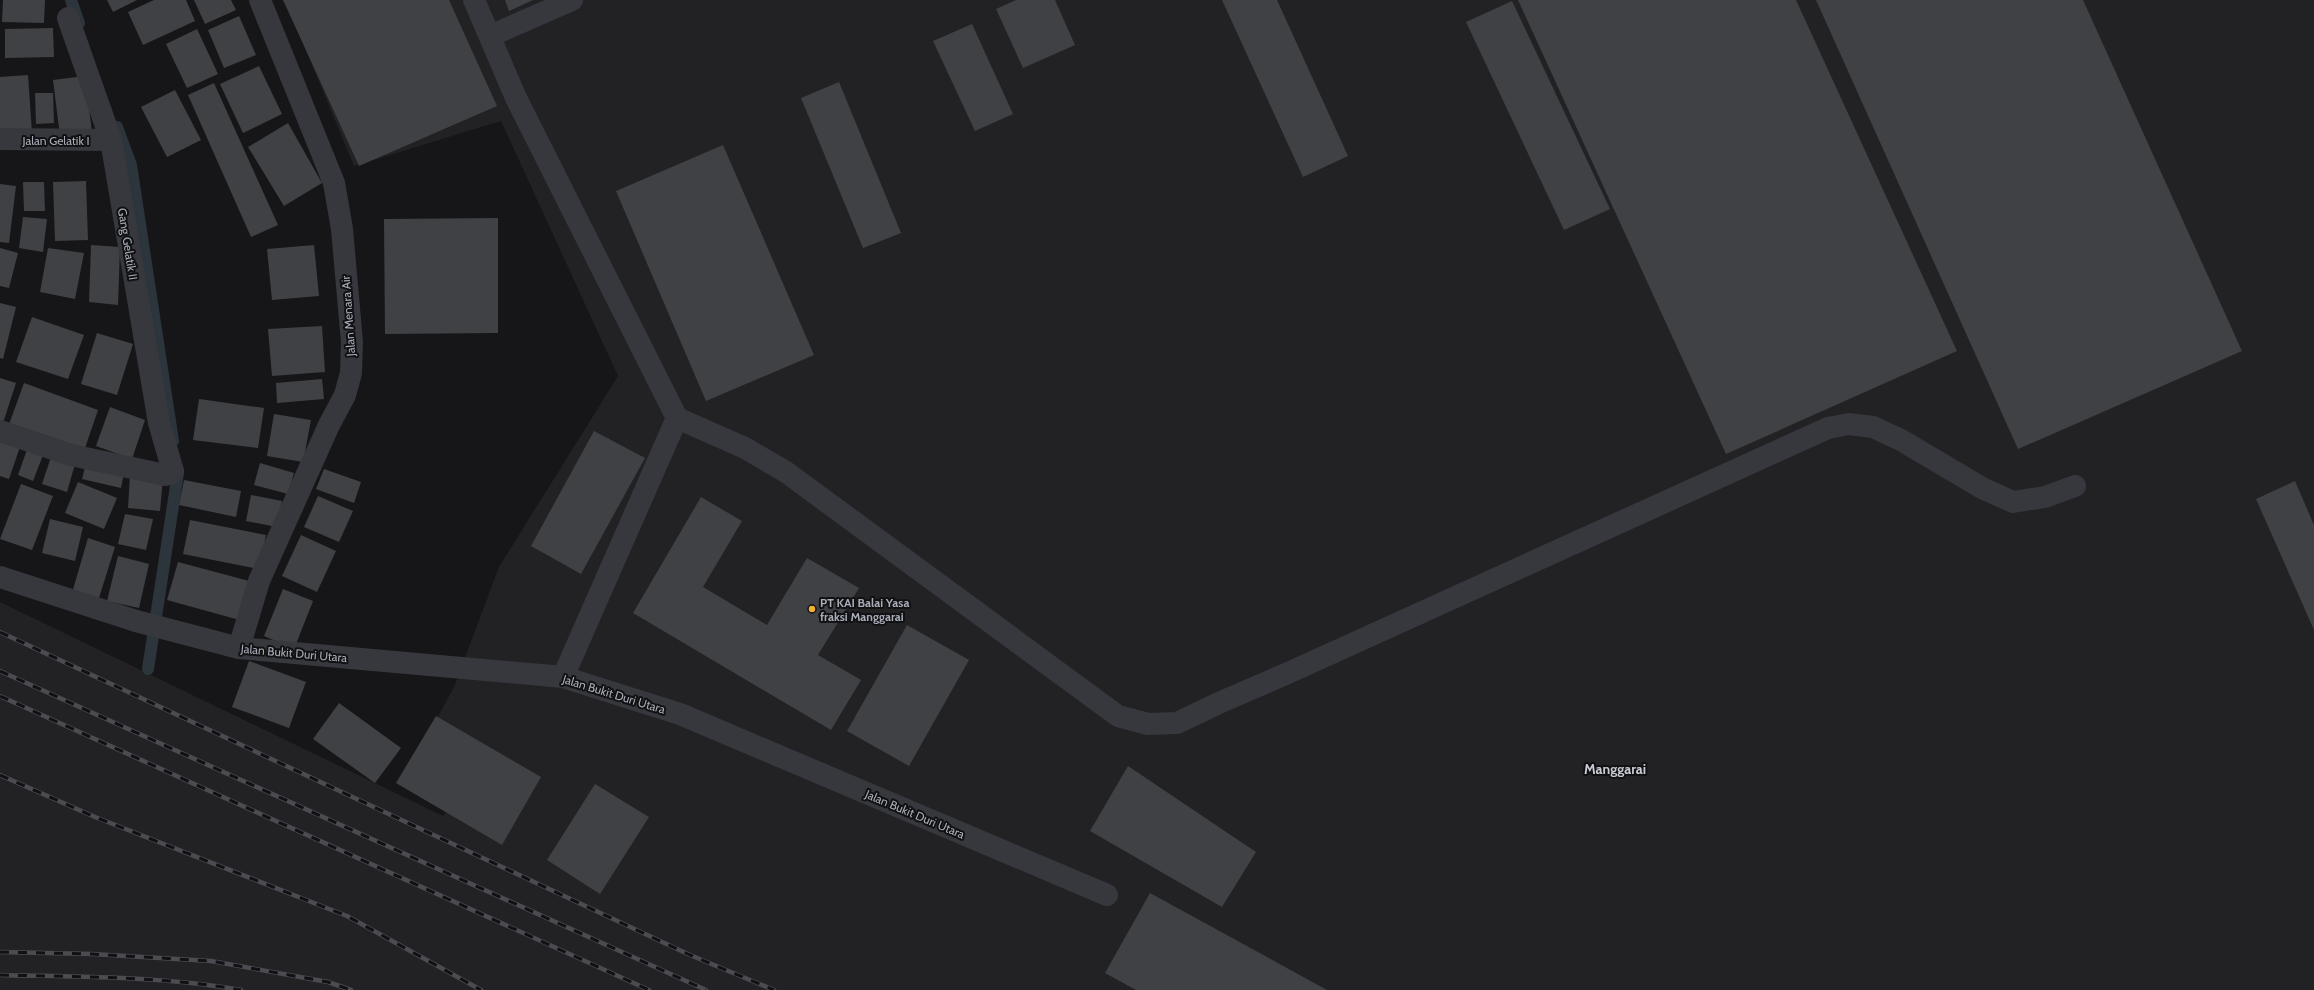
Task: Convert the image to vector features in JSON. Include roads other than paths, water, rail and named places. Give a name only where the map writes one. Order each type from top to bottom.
[{"type":"street","name":"Jalan Menara Air","points":[[239,648],[259,581],[329,425],[345,395],[351,373],[352,350],[342,229],[334,183],[260,0]]},
{"type":"street","points":[[474,0],[516,98],[677,418],[745,448],[786,472],[1118,716],[1148,724],[1177,723],[1828,428],[1849,424],[1874,427],[1901,440],[1982,488],[2013,502],[2046,497],[2075,486]]},
{"type":"street","points":[[490,36],[572,0]]},
{"type":"street","name":"Gang Gelatik II","points":[[0,431],[71,454],[165,475],[172,473],[173,467],[159,423],[144,342],[111,140],[68,18]]},
{"type":"street","name":"Jalan Gelatik I","points":[[0,139],[111,140]]},
{"type":"street","points":[[562,677],[677,418]]},
{"type":"street","name":"Jalan Bukit Duri Utara","points":[[0,577],[136,621],[239,648],[562,677],[680,714],[1107,895]]},
{"type":"waterway","points":[[71,0],[79,23]]},
{"type":"waterway","points":[[117,127],[131,165],[173,441]]},
{"type":"waterway","points":[[148,669],[178,473],[177,467]]},
{"type":"railway","points":[[0,632],[690,955],[774,990]]},
{"type":"railway","points":[[0,671],[706,990]]},
{"type":"railway","points":[[0,696],[649,990]]},
{"type":"railway","points":[[0,775],[95,817],[347,916],[481,990]]},
{"type":"railway","points":[[0,952],[92,954],[211,961],[328,982],[351,990]]},
{"type":"railway","points":[[0,975],[151,980],[211,985],[241,990]]},
{"type":"place","name":"PT KAI Balai Yasa fraksi Manggarai","points":[[812,609]]},
{"type":"district","name":"Manggarai","points":[[1615,769]]}]
